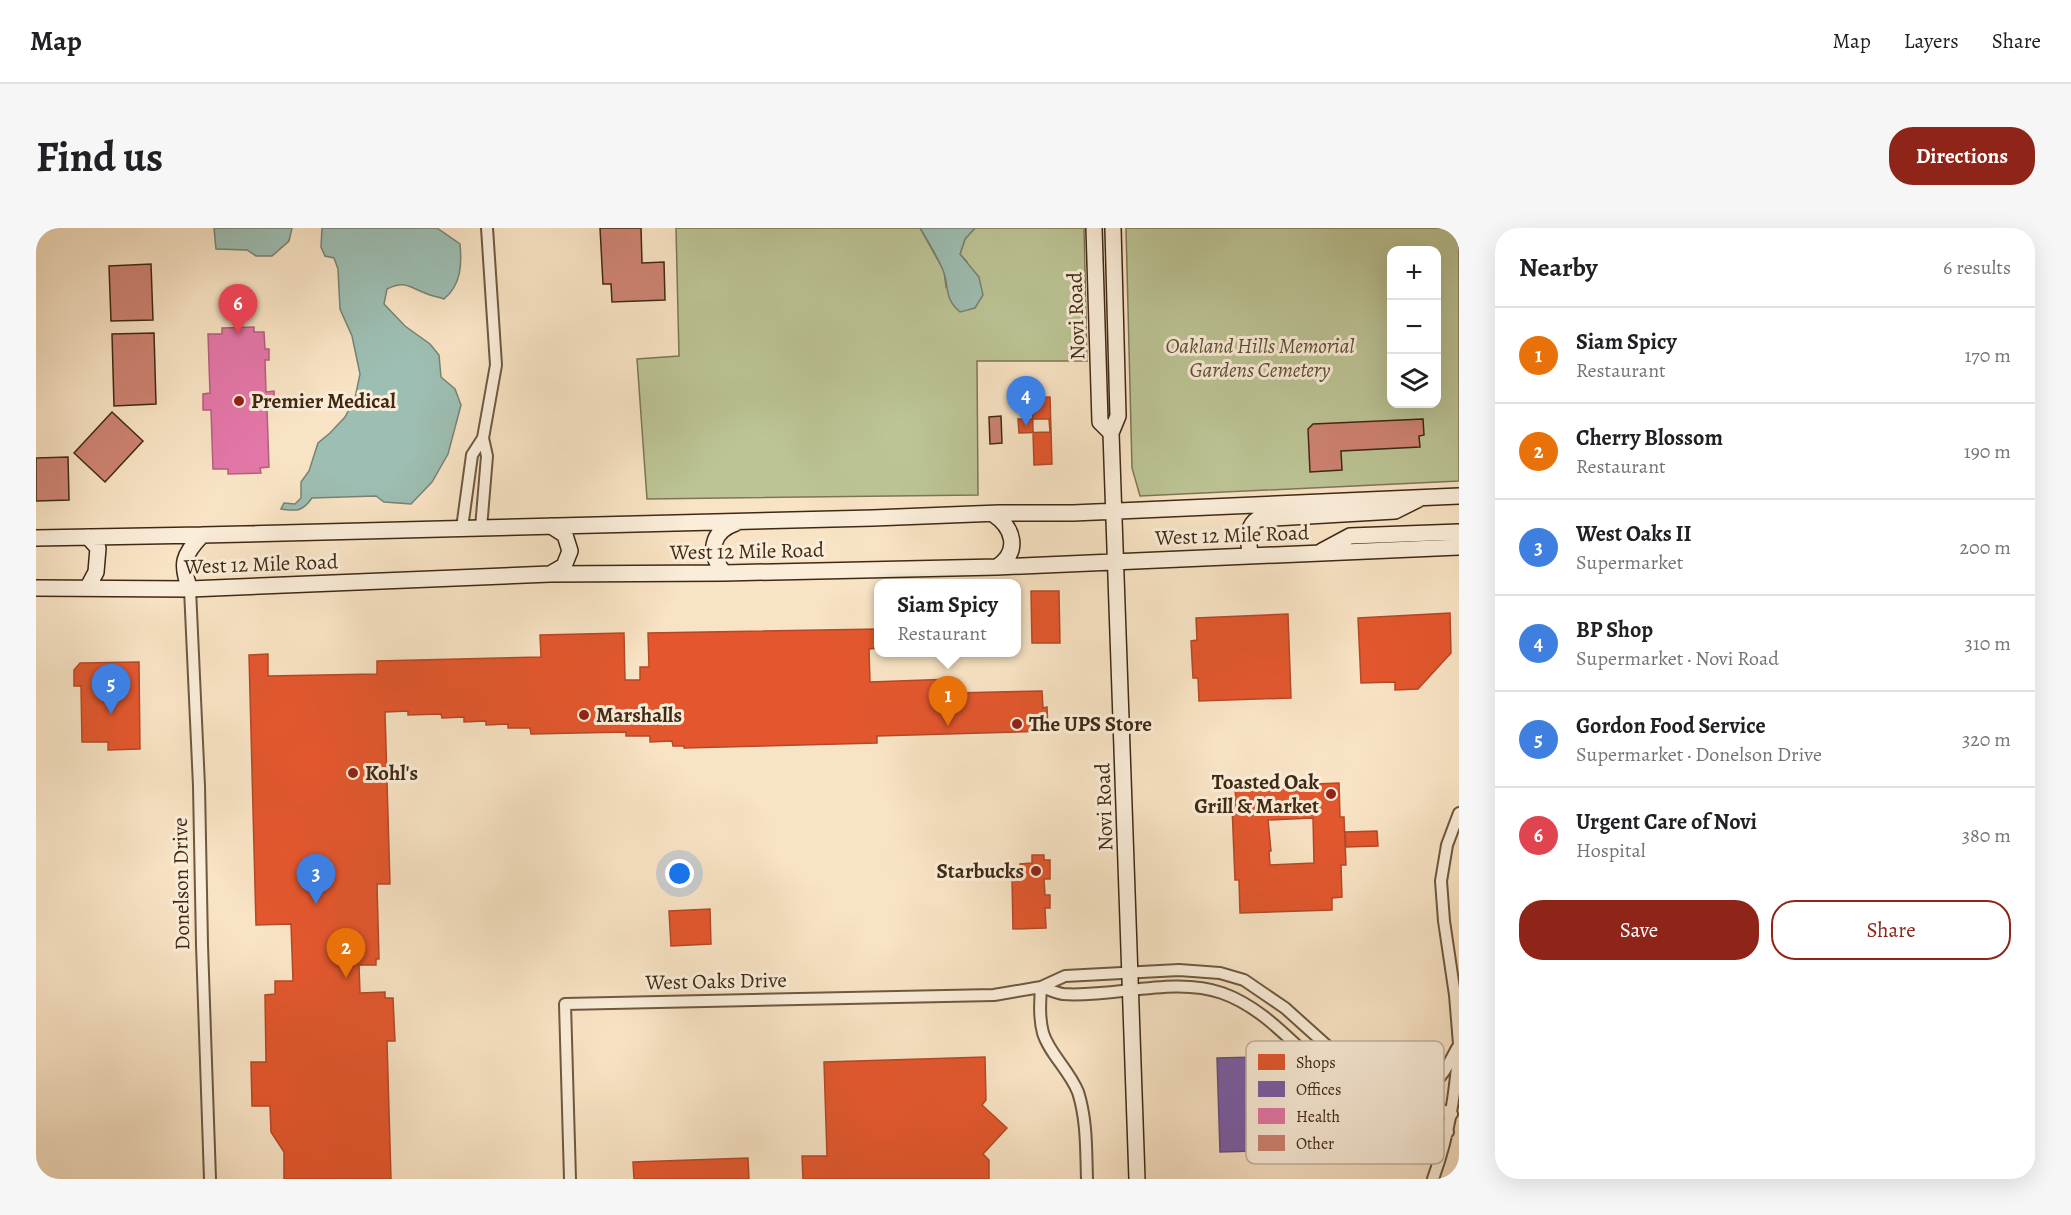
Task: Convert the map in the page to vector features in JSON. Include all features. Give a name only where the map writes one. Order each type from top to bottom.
[{"type":"main road","name":"Novi Road","points":[[1094,228],[1100,422],[1111,434]]},
{"type":"main road","name":"Novi Road","points":[[1113,228],[1119,416],[1111,434],[1137,1179]]},
{"type":"main road","name":"West 12 Mile Road","points":[[36,538],[202,536],[1115,511],[1459,496]]},
{"type":"main road","points":[[1250,555],[1249,530],[1254,521],[1258,519],[1395,511],[1423,497]]},
{"type":"main road","points":[[993,514],[1009,529],[1012,540],[1005,561],[998,567]]},
{"type":"main road","points":[[724,573],[716,563],[713,549],[717,536],[726,526],[739,522]]},
{"type":"main road","points":[[550,574],[564,566],[570,550],[565,535],[551,526]]},
{"type":"main road","points":[[1320,553],[1350,536],[1459,532]]},
{"type":"main road","points":[[190,589],[184,573],[184,560],[190,548],[202,536]]},
{"type":"main road","points":[[88,537],[98,548],[96,572],[88,587]]},
{"type":"main road","name":"West 12 Mile Road","points":[[36,588],[190,589],[550,574],[998,567],[1459,547]]},
{"type":"street","points":[[481,528],[487,456],[483,438],[496,365],[487,228]]},
{"type":"street","points":[[462,528],[472,455],[483,438]]},
{"type":"street","name":"Donelson Drive","points":[[190,589],[199,786],[201,933],[210,1179]]},
{"type":"street","points":[[1444,1145],[1452,1114],[1459,1045],[1441,881],[1447,846],[1459,813]]},
{"type":"street","name":"West Oaks Drive","points":[[570,1179],[565,1004],[626,1001],[941,998],[994,995],[1041,987],[1065,975],[1179,970],[1220,973],[1244,980],[1285,1008],[1322,1041]]},
{"type":"street","points":[[1041,987],[1040,1014],[1044,1034],[1071,1078],[1082,1106],[1087,1179]]},
{"type":"street","name":"West Oaks Drive","points":[[1041,987],[1061,994],[1202,988],[1241,1001],[1291,1041]]},
{"type":"street","points":[[1444,1073],[1459,1045]]},
{"type":"street","name":"West Oaks Drive","points":[[1444,1111],[1452,1114]]},
{"type":"street","name":"West Oaks Drive","points":[[1444,1130],[1448,1132]]},
{"type":"street","points":[[1433,1179],[1438,1164]]},
{"type":"green space","points":[[676,228],[920,228],[944,271],[946,287],[967,262],[960,254],[965,239],[975,228],[1084,228],[1087,361],[977,361],[978,495],[647,499],[637,359],[679,356]]},
{"type":"green space","name":"Oakland Hills Memorial Gardens Cemetery","points":[[1126,228],[1459,228],[1459,481],[1140,496],[1132,468]]},
{"type":"water","points":[[214,228],[292,228],[289,241],[272,256],[256,256],[247,250],[216,249]]},
{"type":"water","points":[[322,228],[437,228],[460,244],[461,259],[457,281],[444,299],[407,285],[398,285],[387,289],[384,304],[405,326],[430,344],[439,355],[441,377],[455,389],[461,405],[448,454],[432,482],[411,504],[384,502],[376,496],[312,498],[299,510],[281,509],[284,503],[295,504],[301,498],[301,482],[309,471],[318,443],[345,417],[355,398],[360,374],[352,336],[340,309],[338,269],[334,258],[325,256],[321,247]]},
{"type":"water","points":[[920,228],[975,228],[965,239],[960,254],[979,277],[983,295],[975,308],[960,312],[951,302],[943,270]]},
{"type":"building: Shops","points":[[1050,397],[1052,464],[1034,465],[1032,398]]},
{"type":"building: Shops","points":[[1018,419],[1049,419],[1050,432],[1019,433]]},
{"type":"building: Shops","points":[[1031,591],[1059,591],[1060,643],[1032,643]]},
{"type":"building: Shops","points":[[1450,613],[1451,653],[1418,689],[1395,690],[1395,682],[1361,683],[1358,618]]},
{"type":"building: Shops","points":[[1288,614],[1291,698],[1199,701],[1198,678],[1193,678],[1191,641],[1197,640],[1196,618]]},
{"type":"building: Shops","points":[[874,629],[874,648],[869,649],[870,682],[952,679],[953,693],[1042,691],[1043,708],[1047,707],[1048,731],[877,736],[877,743],[684,748],[684,746],[673,746],[672,741],[650,742],[650,736],[626,736],[626,732],[531,734],[530,728],[508,728],[508,724],[486,725],[486,721],[464,722],[464,717],[442,718],[441,714],[408,715],[408,711],[385,712],[390,884],[377,884],[379,959],[376,959],[376,965],[359,965],[360,993],[385,992],[385,998],[393,998],[395,1041],[387,1041],[391,1179],[284,1179],[284,1152],[271,1132],[270,1106],[252,1106],[251,1062],[266,1062],[265,995],[275,994],[275,981],[293,981],[291,924],[256,925],[249,655],[268,654],[268,676],[377,674],[377,661],[541,657],[540,635],[624,633],[625,680],[640,680],[640,667],[649,667],[648,633]]},
{"type":"building: Shops","points":[[139,662],[140,749],[108,750],[108,742],[82,742],[81,686],[74,686],[74,670],[80,663]]},
{"type":"building: Shops","points":[[1339,783],[1340,817],[1344,817],[1346,865],[1341,865],[1342,897],[1332,898],[1332,910],[1240,913],[1239,880],[1235,880],[1232,806],[1236,806],[1235,787]],"holes":[[[1313,818],[1314,863],[1270,865],[1268,820]]]},
{"type":"building: Shops","points":[[1377,831],[1378,846],[1346,847],[1345,832]]},
{"type":"building: Shops","points":[[1032,855],[1044,855],[1044,860],[1050,860],[1050,879],[1044,879],[1045,895],[1050,895],[1050,908],[1045,908],[1046,928],[1013,929],[1012,878],[1020,878],[1020,864],[1032,863]]},
{"type":"building: Shops","points":[[710,909],[711,944],[671,946],[669,911]]},
{"type":"building: Shops","points":[[985,1057],[986,1100],[982,1105],[1007,1128],[983,1154],[989,1160],[989,1179],[803,1179],[802,1156],[827,1156],[824,1062]]},
{"type":"building: Shops","points":[[748,1158],[749,1179],[634,1179],[633,1162]]},
{"type":"building: Offices","points":[[1246,1057],[1246,1151],[1220,1152],[1217,1058]]},
{"type":"building: Health","name":"Premier Medical","points":[[254,327],[254,332],[264,332],[265,349],[269,349],[269,360],[265,360],[266,392],[274,391],[275,409],[267,409],[269,467],[260,468],[261,473],[228,474],[228,469],[213,469],[211,410],[203,410],[203,394],[210,393],[208,334],[222,334],[222,328]]},
{"type":"building: Other","points":[[600,228],[641,228],[642,263],[664,262],[665,300],[612,302],[611,284],[603,284]]},
{"type":"building: Other","points":[[151,264],[153,320],[111,321],[109,266]]},
{"type":"building: Other","points":[[154,333],[156,404],[114,406],[112,334]]},
{"type":"building: Other","points":[[112,412],[143,441],[105,482],[74,453]]},
{"type":"building: Other","points":[[1001,416],[1002,443],[990,444],[989,417]]},
{"type":"building: Other","points":[[1423,419],[1424,435],[1419,436],[1420,447],[1341,451],[1342,470],[1310,472],[1308,429],[1313,424]]},
{"type":"building: Other","points":[[68,457],[69,500],[36,501],[36,458]]},
{"type":"place","name":"Urgent Care of Novi","points":[[238,334]]},
{"type":"place","name":"Premier Medical","points":[[239,401]]},
{"type":"place","name":"BP Shop","points":[[1026,426]]},
{"type":"place","name":"Gordon Food Service","points":[[111,714]]},
{"type":"place","name":"Marshalls","points":[[584,715]]},
{"type":"place","name":"The UPS Store","points":[[1017,724]]},
{"type":"place","name":"Siam Spicy","points":[[948,726]]},
{"type":"place","name":"Kohl's","points":[[353,773]]},
{"type":"place","name":"Toasted Oak Grill & Market","points":[[1331,794]]},
{"type":"place","name":"Starbucks","points":[[1036,871]]},
{"type":"place","name":"West Oaks II","points":[[316,904]]},
{"type":"place","name":"Cherry Blossom","points":[[346,978]]}]
